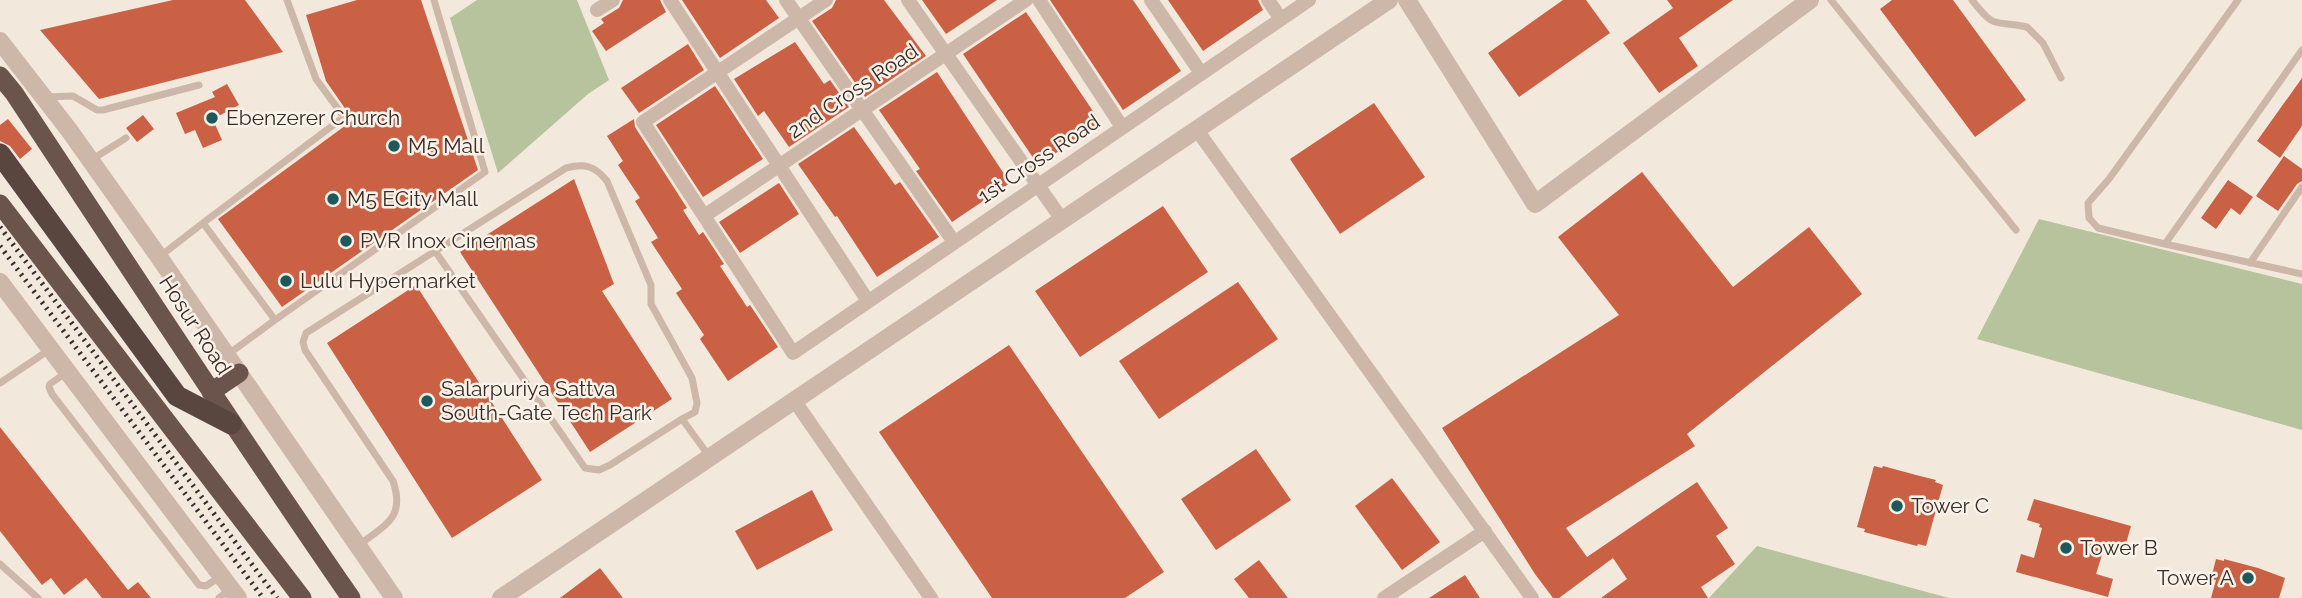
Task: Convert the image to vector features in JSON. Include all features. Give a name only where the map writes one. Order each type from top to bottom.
[{"type":"highway","name":"Hosur Road","points":[[0,76],[14,93],[231,424],[351,598]]},
{"type":"highway","points":[[0,154],[177,396],[231,424]]},
{"type":"highway","points":[[0,204],[302,598]]},
{"type":"highway","points":[[211,392],[239,373]]},
{"type":"street","points":[[597,10],[613,0]]},
{"type":"street","points":[[670,0],[868,301]]},
{"type":"street","points":[[786,0],[954,242]]},
{"type":"street","points":[[704,216],[643,122],[826,0]]},
{"type":"street","points":[[908,0],[1063,221]]},
{"type":"street","name":"2nd Cross Road","points":[[704,216],[1026,0]]},
{"type":"street","points":[[1039,0],[1122,127]]},
{"type":"street","points":[[1150,0],[1201,73]]},
{"type":"street","points":[[1268,0],[1281,19]]},
{"type":"street","name":"1st Cross Road","points":[[704,216],[793,352],[1308,0]]},
{"type":"street","points":[[501,598],[1389,0]]},
{"type":"street","points":[[1407,0],[1535,204],[1810,0]]},
{"type":"street","points":[[0,41],[45,97],[159,257],[394,598]]},
{"type":"street","points":[[1197,130],[1532,598]]},
{"type":"street","points":[[0,282],[227,590]]},
{"type":"street","points":[[794,400],[931,598]]},
{"type":"street","points":[[1384,598],[1485,531]]},
{"type":"lane","points":[[159,257],[344,117],[316,79],[287,0]]},
{"type":"lane","points":[[226,355],[485,172],[434,0]]},
{"type":"lane","points":[[1831,0],[2016,230]]},
{"type":"lane","points":[[1972,0],[1994,24],[2027,27],[2043,43],[2061,78]]},
{"type":"lane","points":[[2238,0],[2109,179],[2088,203],[2089,218],[2098,228],[2302,274]]},
{"type":"lane","points":[[2165,244],[2302,50]]},
{"type":"lane","points":[[45,97],[73,96],[97,110],[103,110],[199,85]]},
{"type":"lane","points":[[89,162],[126,138]]},
{"type":"lane","points":[[358,546],[392,520],[397,512],[398,494],[393,481],[305,350],[303,342],[306,334],[435,251],[566,168],[591,166],[607,181],[651,285],[651,304],[692,378],[697,403],[695,412],[610,465],[599,470],[585,468],[435,251]]},
{"type":"lane","points":[[2250,262],[2302,187]]},
{"type":"lane","points":[[203,223],[275,320]]},
{"type":"lane","points":[[0,383],[50,349]]},
{"type":"lane","points":[[67,371],[48,387],[52,394],[199,585],[227,590]]},
{"type":"lane","points":[[682,419],[710,457]]},
{"type":"lane","points":[[0,564],[38,598]]},
{"type":"green space","points":[[477,0],[577,0],[609,80],[588,94],[498,173],[450,18]]},
{"type":"green space","points":[[2039,219],[2302,284],[2302,430],[1977,339]]},
{"type":"green space","points":[[1757,546],[1949,598],[1709,598]]},
{"type":"building","points":[[173,0],[245,0],[283,52],[99,99],[40,30]]},
{"type":"building","name":"M5 ECity Mall","points":[[357,0],[421,0],[478,170],[282,307],[218,219],[353,120],[326,81],[306,15]]},
{"type":"building","points":[[623,0],[660,0],[666,12],[606,51],[592,31],[604,23],[601,19],[619,8]]},
{"type":"building","points":[[682,0],[766,0],[779,18],[720,58]]},
{"type":"building","points":[[836,0],[884,0],[926,56],[865,97],[812,21],[832,8]]},
{"type":"building","points":[[922,0],[997,0],[946,34]]},
{"type":"building","points":[[1050,0],[1133,0],[1181,71],[1123,110]]},
{"type":"building","points":[[1168,0],[1258,0],[1263,10],[1203,51]]},
{"type":"building","points":[[1563,0],[1586,0],[1610,33],[1519,97],[1488,53]]},
{"type":"building","points":[[1667,0],[1733,0],[1679,38],[1698,66],[1659,93],[1623,43],[1673,8]]},
{"type":"building","points":[[1892,0],[1953,0],[2026,100],[1975,137],[1880,9]]},
{"type":"building","points":[[1026,12],[1101,123],[1038,165],[963,54]]},
{"type":"building","points":[[795,42],[824,84],[830,80],[849,107],[789,147],[764,111],[758,116],[734,79]]},
{"type":"building","points":[[688,44],[704,70],[639,113],[621,88]]},
{"type":"building","points":[[937,72],[1010,183],[952,222],[916,171],[920,169],[879,110]]},
{"type":"building","points":[[2302,78],[2302,126],[2280,158],[2257,141]]},
{"type":"building","points":[[227,84],[239,105],[215,118],[217,121],[214,122],[222,140],[203,148],[195,130],[185,134],[176,113],[215,97],[212,92]]},
{"type":"building","points":[[715,86],[763,159],[703,197],[656,125]]},
{"type":"building","points":[[1374,103],[1425,177],[1340,234],[1290,159]]},
{"type":"building","points":[[143,115],[154,129],[137,142],[126,128]]},
{"type":"building","points":[[8,119],[32,149],[20,159],[10,146],[0,141],[0,125]]},
{"type":"building","points":[[634,119],[635,127],[687,208],[683,210],[699,235],[703,232],[724,264],[720,266],[778,347],[728,381],[700,339],[704,335],[676,293],[682,289],[651,242],[658,238],[635,201],[640,198],[618,165],[623,161],[607,136]]},
{"type":"building","points":[[854,127],[895,185],[900,182],[939,237],[877,277],[837,216],[835,217],[798,164]]},
{"type":"building","points":[[2284,156],[2302,169],[2302,181],[2278,211],[2256,196]]},
{"type":"building","points":[[1642,172],[1733,287],[1809,227],[1862,294],[1687,434],[1695,446],[1566,528],[1587,557],[1697,482],[1728,528],[1716,536],[1735,564],[1701,587],[1708,598],[1601,598],[1627,579],[1613,558],[1559,598],[1553,598],[1442,428],[1619,315],[1558,237]]},
{"type":"building","points":[[574,179],[614,284],[602,291],[672,399],[590,452],[460,252]]},
{"type":"building","points":[[2228,180],[2253,197],[2240,215],[2231,208],[2216,229],[2201,218]]},
{"type":"building","points":[[779,183],[799,214],[740,253],[719,222]]},
{"type":"building","points":[[1163,206],[1208,272],[1080,357],[1035,291]]},
{"type":"building","points":[[1238,282],[1278,339],[1159,419],[1119,361]]},
{"type":"building","name":"Salarpuriya Sattva South-Gate Tech Park","points":[[416,285],[542,480],[452,538],[327,343]]},
{"type":"building","points":[[1009,345],[1164,572],[1125,598],[992,598],[879,432]]},
{"type":"building","points":[[0,427],[128,590],[138,582],[151,598],[102,598],[86,578],[64,595],[51,578],[42,585],[0,531]]},
{"type":"building","points":[[1256,449],[1291,500],[1216,550],[1181,499]]},
{"type":"building","name":"Tower C","points":[[1874,466],[1936,480],[1935,482],[1943,485],[1926,546],[1864,532],[1865,529],[1857,527]]},
{"type":"building","points":[[1392,478],[1440,542],[1402,570],[1355,506]]},
{"type":"building","points":[[812,490],[833,530],[757,570],[735,531]]},
{"type":"building","name":"Tower B","points":[[2034,499],[2131,526],[2125,547],[2105,545],[2096,574],[2113,579],[2108,597],[2016,572],[2021,554],[2034,558],[2042,528],[2039,527],[2040,524],[2027,520]]},
{"type":"building","name":"Tower A","points":[[2216,559],[2258,568],[2285,578],[2279,598],[2211,598],[2216,580],[2211,579]]},
{"type":"building","points":[[1259,560],[1288,598],[1249,598],[1234,579]]},
{"type":"building","points":[[600,568],[623,598],[560,598]]},
{"type":"building","points":[[1465,575],[1480,598],[1429,598]]},
{"type":"railway","points":[[0,227],[277,598]]},
{"type":"railway","points":[[0,246],[263,598]]},
{"type":"place","name":"Ebenzerer Church","points":[[212,118]]},
{"type":"place","name":"M5 Mall","points":[[394,146]]},
{"type":"place","name":"M5 ECity Mall","points":[[333,199]]},
{"type":"place","name":"PVR Inox Cinemas","points":[[346,241]]},
{"type":"place","name":"Lulu Hypermarket","points":[[286,281]]},
{"type":"place","name":"Salarpuriya Sattva South-Gate Tech Park","points":[[427,401]]},
{"type":"place","name":"Tower C","points":[[1897,506]]},
{"type":"place","name":"Tower B","points":[[2066,548]]},
{"type":"place","name":"Tower A","points":[[2248,578]]}]
